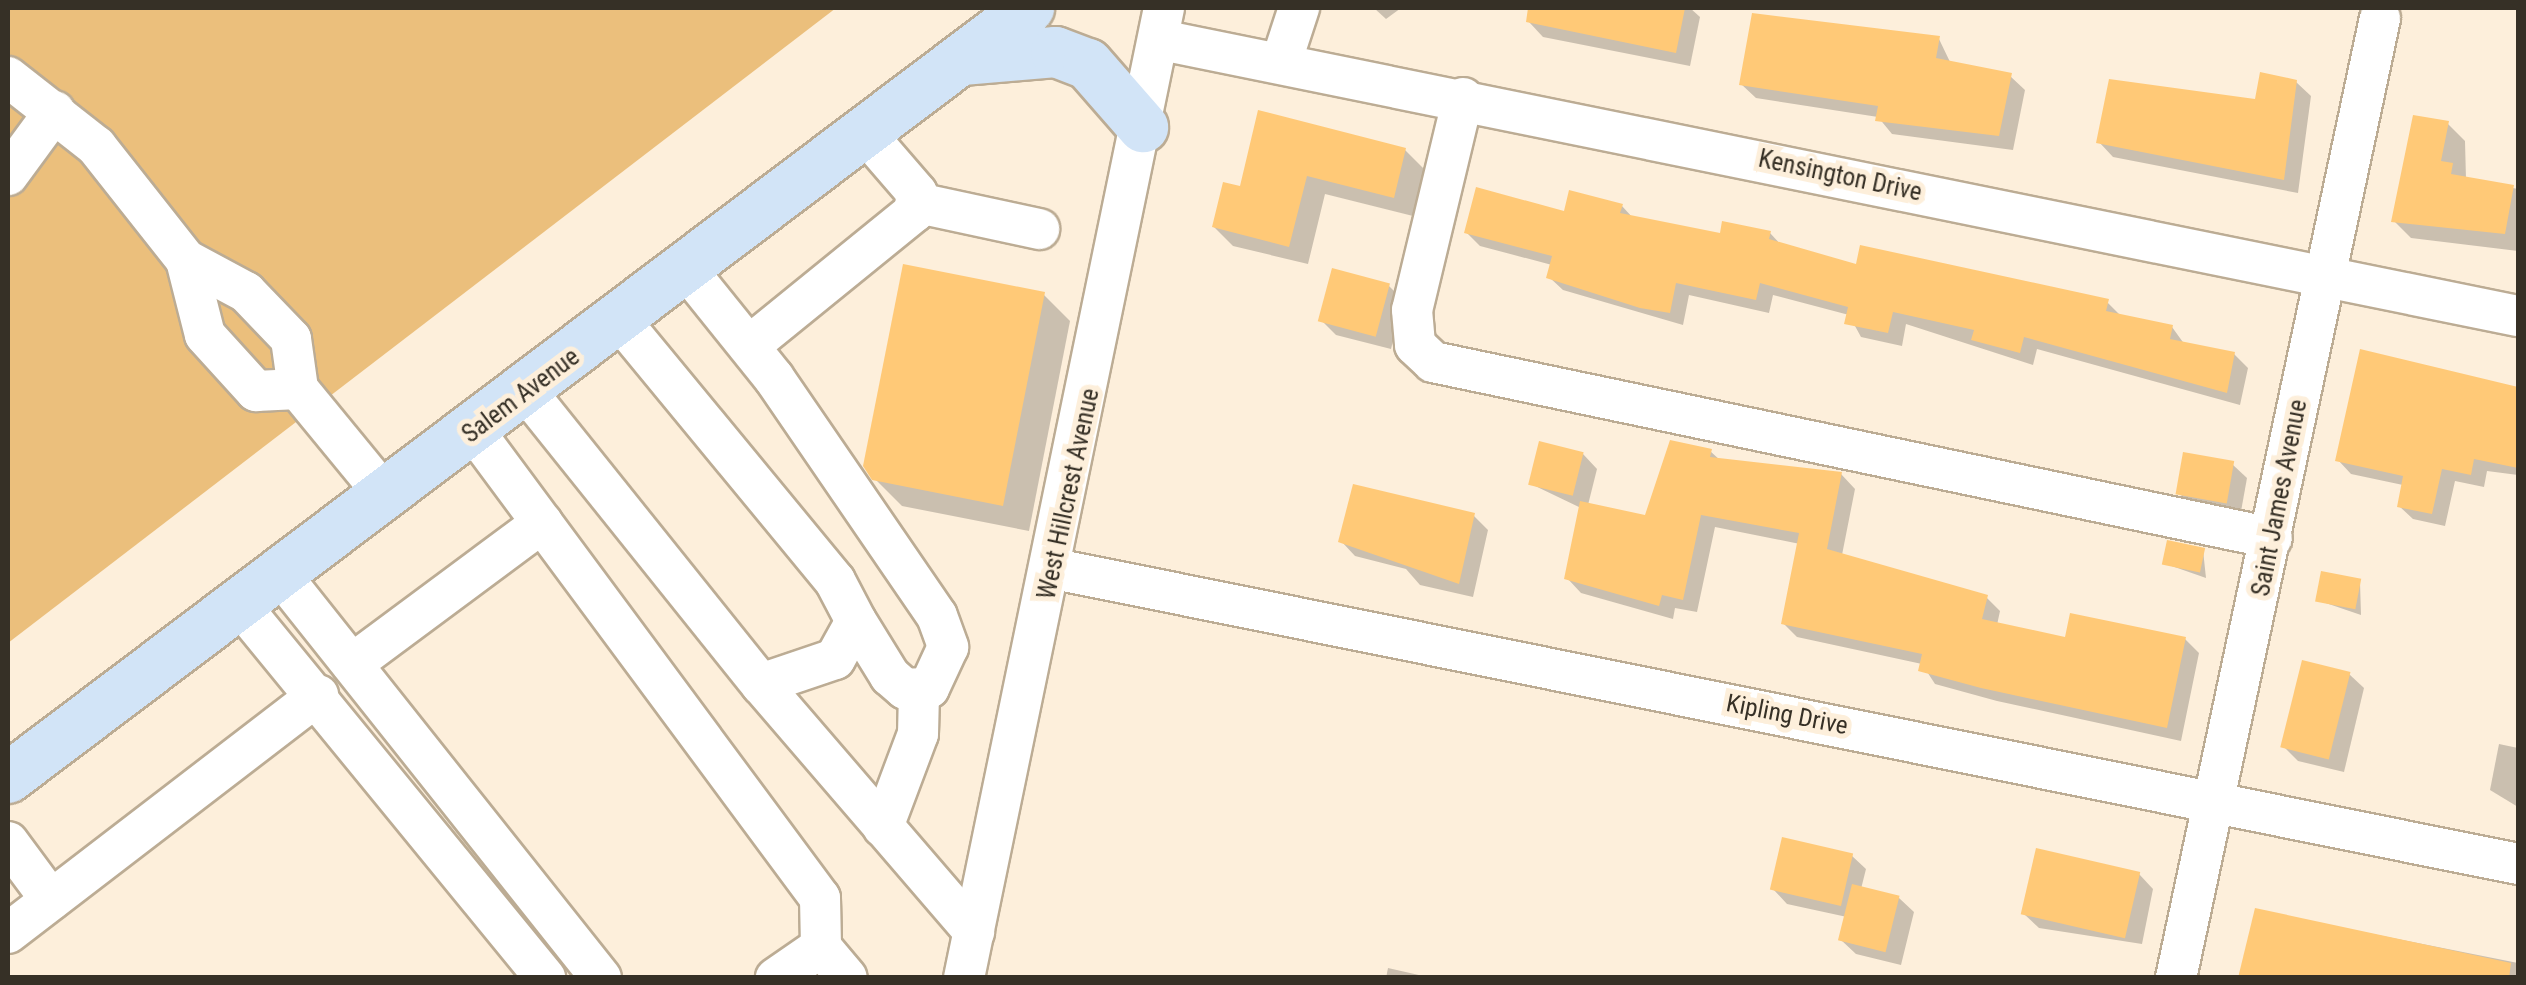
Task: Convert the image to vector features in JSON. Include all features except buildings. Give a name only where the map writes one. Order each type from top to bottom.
[{"type":"main road","name":"Salem Avenue","points":[[8,778],[688,271],[1029,8]]},
{"type":"main road","points":[[962,60],[1056,52],[1088,64],[1143,127]]},
{"type":"street","points":[[1281,64],[1299,8]]},
{"type":"street","name":"Saint James Avenue","points":[[2176,978],[2218,801],[2380,18]]},
{"type":"street","name":"Kensington Drive","points":[[1162,24],[1281,64],[1464,98],[2518,316]]},
{"type":"street","name":"West Hillcrest Avenue","points":[[964,978],[1055,569],[1162,24]]},
{"type":"street","points":[[8,77],[96,146],[186,260],[246,292],[291,339],[298,389],[386,496]]},
{"type":"street","points":[[1464,98],[1412,310],[1415,345],[1433,362],[2272,538]]},
{"type":"street","points":[[8,175],[55,111]]},
{"type":"street","points":[[866,134],[918,203],[1039,229]]},
{"type":"street","points":[[748,346],[918,203]]},
{"type":"street","points":[[186,260],[205,334],[256,391],[298,389]]},
{"type":"street","points":[[688,271],[748,346],[937,616],[948,648],[919,693],[918,734],[883,827]]},
{"type":"street","points":[[621,320],[836,580],[890,676],[919,693]]},
{"type":"street","points":[[526,391],[761,684],[974,932]]},
{"type":"street","points":[[474,431],[820,898],[822,947],[847,978]]},
{"type":"street","points":[[352,664],[542,523]]},
{"type":"street","name":"Kipling Drive","points":[[1055,569],[2518,864]]},
{"type":"street","points":[[280,574],[601,978]]},
{"type":"street","points":[[240,605],[318,695],[545,978]]},
{"type":"street","points":[[761,684],[835,659],[856,621]]},
{"type":"street","points":[[8,933],[318,695]]},
{"type":"street","points":[[8,842],[51,900]]},
{"type":"street","points":[[776,978],[822,947]]},
{"type":"shaded area","points":[[8,8],[836,8],[8,643]]}]
